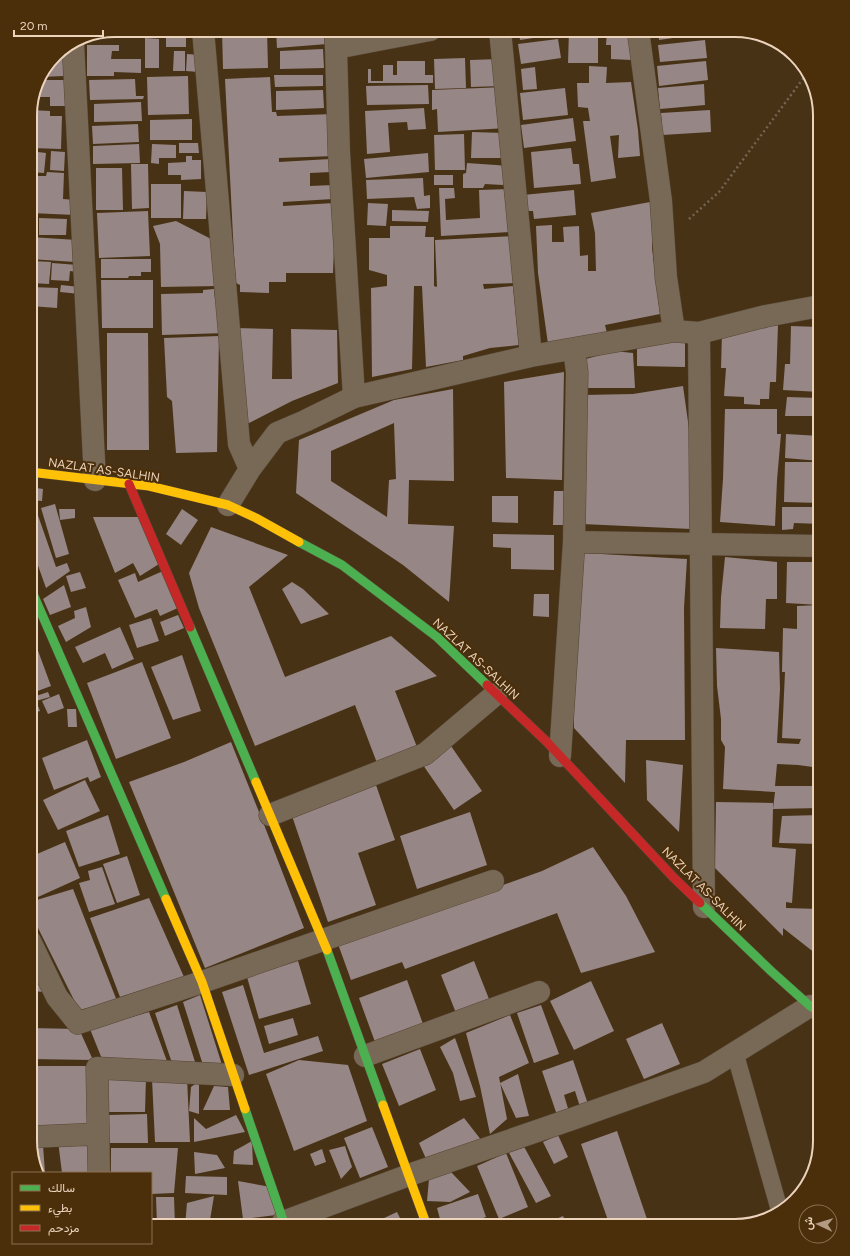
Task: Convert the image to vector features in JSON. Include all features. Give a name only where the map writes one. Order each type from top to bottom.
[{"type":"street","points":[[204,37],[239,444],[250,468]]},
{"type":"street","points":[[354,397],[339,153],[336,39],[357,37]]},
{"type":"street","points":[[501,37],[531,356]]},
{"type":"street","points":[[639,37],[661,201],[663,242],[674,331]]},
{"type":"street","points":[[73,49],[95,480]]},
{"type":"street","points":[[228,505],[250,468],[277,433],[354,397],[531,356],[674,331],[699,333],[766,316],[813,307]]},
{"type":"street","points":[[699,333],[704,907]]},
{"type":"street","points":[[560,756],[574,542],[577,372],[574,349]]},
{"type":"street","name":"NAZLAT AS-SALHIN","points":[[37,473],[149,486],[228,505],[256,518],[342,565],[437,637],[560,756],[674,878],[770,971],[813,1007]]},
{"type":"street","points":[[129,484],[323,940],[425,1219]]},
{"type":"street","points":[[574,542],[813,546]]},
{"type":"street","points":[[37,603],[202,982],[282,1219]]},
{"type":"street","points":[[270,815],[425,754],[496,694]]},
{"type":"street","points":[[37,956],[57,997],[78,1023],[202,982],[493,881]]},
{"type":"street","points":[[366,1056],[540,992]]},
{"type":"street","points":[[297,1219],[409,1175],[565,1122],[704,1072],[813,1010]]},
{"type":"street","points":[[99,1172],[97,1068],[233,1075]]},
{"type":"street","points":[[37,1137],[98,1134]]},
{"type":"lane","points":[[735,1054],[778,1206]]},
{"type":"path","points":[[663,242],[719,192],[804,78]]},
{"type":"building","points":[[166,37],[186,37],[186,47],[166,47]]},
{"type":"building","points":[[222,37],[267,37],[268,68],[223,69]]},
{"type":"building","points":[[276,37],[326,37],[327,44],[277,48]]},
{"type":"building","points":[[520,37],[540,37],[520,40]]},
{"type":"building","points":[[569,37],[598,37],[598,63],[568,63]]},
{"type":"building","points":[[607,37],[634,37],[631,60],[611,59],[611,45],[606,45]]},
{"type":"building","points":[[659,37],[680,37],[659,40]]},
{"type":"building","points":[[145,38],[159,39],[159,68],[145,68]]},
{"type":"building","points":[[558,39],[561,58],[521,64],[518,44]]},
{"type":"building","points":[[705,40],[707,58],[660,62],[658,45]]},
{"type":"building","points":[[87,45],[119,45],[119,51],[112,51],[111,59],[141,59],[141,73],[114,72],[114,76],[87,76]]},
{"type":"building","points":[[323,49],[324,68],[280,69],[280,51]]},
{"type":"building","points":[[174,51],[185,51],[185,71],[173,71]]},
{"type":"building","points":[[187,54],[200,55],[199,72],[186,71]]},
{"type":"building","points":[[63,56],[64,76],[47,77],[56,63]]},
{"type":"building","points":[[465,58],[466,88],[435,89],[434,59]]},
{"type":"building","points":[[501,59],[502,86],[471,87],[470,60]]},
{"type":"building","points":[[397,61],[425,61],[425,75],[433,75],[433,83],[368,83],[368,69],[371,69],[371,81],[383,81],[383,65],[393,65],[393,75],[397,75]]},
{"type":"building","points":[[706,61],[708,80],[659,86],[657,66]]},
{"type":"building","points":[[589,66],[607,67],[606,83],[631,82],[640,156],[618,158],[619,135],[610,136],[616,178],[591,182],[583,121],[590,121],[588,108],[578,107],[577,83],[589,83]]},
{"type":"building","points":[[535,67],[537,89],[523,90],[521,69]]},
{"type":"building","points":[[274,75],[323,75],[323,86],[275,87]]},
{"type":"building","points":[[188,76],[189,114],[148,115],[147,77]]},
{"type":"building","points":[[270,77],[272,112],[276,112],[277,116],[334,114],[335,156],[279,158],[279,162],[330,159],[331,172],[310,173],[310,186],[333,185],[333,199],[283,202],[283,206],[334,203],[335,221],[333,273],[286,273],[286,282],[269,282],[269,293],[240,292],[240,285],[236,283],[234,256],[225,79]]},
{"type":"building","points":[[135,79],[136,96],[144,96],[143,99],[90,100],[89,80]]},
{"type":"building","points":[[45,80],[70,80],[70,106],[50,106],[50,97],[40,97]]},
{"type":"building","points":[[704,84],[705,105],[660,109],[658,88]]},
{"type":"building","points":[[428,85],[429,104],[367,105],[366,86]]},
{"type":"building","points":[[505,87],[507,128],[438,132],[437,109],[432,110],[432,90]]},
{"type":"building","points":[[565,88],[568,115],[523,120],[520,93]]},
{"type":"building","points":[[323,90],[324,108],[276,110],[276,91]]},
{"type":"building","points":[[141,102],[142,121],[94,122],[94,104]]},
{"type":"building","points":[[424,108],[426,129],[408,130],[407,122],[388,123],[390,152],[367,154],[365,111]]},
{"type":"building","points":[[37,110],[50,111],[50,116],[62,116],[61,149],[37,148]]},
{"type":"building","points":[[710,110],[711,132],[662,135],[661,113]]},
{"type":"building","points":[[573,118],[576,141],[524,148],[521,125]]},
{"type":"building","points":[[192,119],[192,140],[150,140],[150,120]]},
{"type":"building","points":[[138,124],[139,142],[93,144],[92,126]]},
{"type":"building","points":[[472,132],[504,133],[504,158],[471,158]]},
{"type":"building","points":[[464,134],[465,170],[435,170],[434,135]]},
{"type":"building","points":[[179,143],[198,143],[199,153],[179,153]]},
{"type":"building","points":[[139,144],[140,163],[93,164],[93,146]]},
{"type":"building","points":[[152,144],[176,145],[176,158],[159,158],[159,164],[151,163]]},
{"type":"building","points":[[571,148],[573,164],[579,164],[581,184],[534,188],[531,152]]},
{"type":"building","points":[[51,151],[65,152],[64,171],[50,170]]},
{"type":"building","points":[[37,152],[46,153],[44,173],[37,172]]},
{"type":"building","points":[[428,153],[429,172],[366,178],[364,159]]},
{"type":"building","points":[[186,156],[192,156],[192,160],[201,160],[201,179],[181,180],[181,175],[168,175],[168,163],[186,162]]},
{"type":"building","points":[[467,163],[511,166],[504,174],[503,185],[485,184],[483,188],[463,188],[463,174],[466,173]]},
{"type":"building","points":[[131,164],[148,164],[149,208],[132,209]]},
{"type":"building","points":[[96,168],[122,168],[123,210],[96,210]]},
{"type":"building","points":[[47,172],[64,173],[63,199],[76,200],[75,215],[37,213],[37,176],[46,176]]},
{"type":"building","points":[[434,175],[453,175],[453,185],[434,185]]},
{"type":"building","points":[[423,178],[424,196],[430,195],[430,208],[417,209],[414,197],[367,199],[366,180]]},
{"type":"building","points":[[151,184],[181,184],[181,218],[151,218]]},
{"type":"building","points":[[439,188],[454,188],[455,198],[445,199],[446,220],[480,218],[479,190],[510,189],[512,232],[441,236]]},
{"type":"building","points":[[574,190],[576,215],[534,219],[533,211],[525,211],[523,195]]},
{"type":"building","points":[[184,191],[207,192],[206,219],[183,219]]},
{"type":"building","points":[[650,202],[653,223],[652,248],[660,314],[605,325],[607,333],[548,344],[538,273],[536,226],[552,225],[552,242],[564,242],[563,227],[579,226],[580,256],[588,255],[588,271],[596,271],[595,233],[591,213]]},
{"type":"building","points":[[368,203],[388,204],[386,226],[367,225]]},
{"type":"building","points":[[392,210],[429,211],[428,222],[392,221]]},
{"type":"building","points":[[148,211],[150,256],[99,258],[97,213]]},
{"type":"building","points":[[39,218],[67,219],[66,235],[39,235]]},
{"type":"building","points":[[176,221],[217,242],[218,286],[161,287],[160,244],[153,226]]},
{"type":"building","points":[[390,226],[426,226],[425,237],[434,237],[434,286],[437,287],[435,240],[516,236],[519,283],[483,284],[484,289],[513,286],[519,345],[490,348],[463,356],[463,360],[426,367],[422,286],[414,286],[412,369],[372,377],[371,288],[387,286],[387,275],[369,270],[369,238],[390,238]]},
{"type":"building","points":[[37,237],[77,240],[75,262],[37,259]]},
{"type":"building","points":[[101,259],[151,259],[151,272],[141,272],[141,276],[129,276],[128,278],[101,278]]},
{"type":"building","points":[[37,261],[51,262],[49,284],[37,283]]},
{"type":"building","points":[[52,263],[78,265],[77,272],[70,271],[69,281],[51,280]]},
{"type":"building","points":[[101,280],[153,280],[153,328],[102,328]]},
{"type":"building","points":[[61,285],[80,287],[80,294],[60,292]]},
{"type":"building","points":[[37,287],[58,288],[57,308],[37,307]]},
{"type":"building","points":[[214,289],[215,299],[226,299],[226,333],[162,335],[161,294],[203,293],[203,290]]},
{"type":"building","points":[[778,325],[776,382],[770,382],[769,399],[760,399],[760,405],[744,404],[744,397],[724,396],[726,368],[721,368],[722,333]]},
{"type":"building","points":[[791,326],[813,327],[813,392],[783,390],[785,364],[790,364]]},
{"type":"building","points":[[235,328],[273,329],[272,379],[292,379],[291,329],[337,330],[338,383],[292,401],[247,424]]},
{"type":"building","points":[[107,333],[148,333],[149,450],[107,450]]},
{"type":"building","points":[[219,336],[217,452],[176,453],[172,401],[167,397],[164,338]]},
{"type":"building","points":[[685,336],[685,367],[637,366],[637,344]]},
{"type":"building","points":[[614,351],[633,353],[635,388],[584,388],[586,359]]},
{"type":"building","points":[[564,372],[562,480],[506,478],[504,382]]},
{"type":"building","points":[[683,386],[690,436],[691,529],[582,524],[583,395],[633,394]]},
{"type":"building","points":[[453,389],[454,481],[409,480],[408,524],[454,526],[449,602],[403,565],[296,493],[299,440],[394,400]],"holes":[[[394,423],[396,479],[389,480],[387,517],[331,481],[331,451]]]},
{"type":"building","points":[[787,397],[813,398],[813,416],[785,416]]},
{"type":"building","points":[[725,409],[777,409],[777,434],[781,434],[775,526],[720,522]]},
{"type":"building","points":[[786,434],[813,436],[813,460],[785,458]]},
{"type":"building","points":[[785,462],[813,462],[813,503],[784,502]]},
{"type":"building","points":[[37,488],[43,489],[42,501],[37,501]]},
{"type":"building","points":[[554,491],[564,491],[563,525],[553,525]]},
{"type":"building","points":[[492,496],[518,496],[518,523],[492,522]]},
{"type":"building","points":[[55,504],[69,554],[56,558],[41,508]]},
{"type":"building","points":[[782,507],[813,507],[813,524],[794,523],[793,529],[782,530]]},
{"type":"building","points":[[59,509],[75,509],[75,518],[60,520]]},
{"type":"building","points":[[182,509],[198,520],[181,545],[166,534]]},
{"type":"building","points":[[37,513],[56,567],[67,563],[70,571],[46,588],[37,563]]},
{"type":"building","points":[[93,517],[138,517],[159,564],[140,576],[133,563],[115,573]]},
{"type":"building","points":[[211,527],[288,555],[249,587],[285,677],[391,636],[437,676],[395,691],[417,747],[377,763],[355,705],[255,746],[199,608],[189,573]]},
{"type":"building","points":[[493,534],[554,535],[554,570],[511,569],[511,548],[493,547]]},
{"type":"building","points":[[584,553],[687,559],[684,608],[685,740],[626,740],[625,783],[574,728],[574,696]]},
{"type":"building","points":[[725,557],[777,562],[777,599],[766,599],[765,629],[720,628]]},
{"type":"building","points":[[787,562],[813,562],[813,605],[786,603]]},
{"type":"building","points":[[163,571],[180,607],[160,616],[157,609],[135,618],[118,580],[135,573],[138,582]]},
{"type":"building","points":[[80,572],[86,588],[71,592],[66,576]]},
{"type":"building","points":[[292,582],[303,589],[329,614],[301,624],[282,589]]},
{"type":"building","points":[[64,585],[71,607],[50,615],[43,599]]},
{"type":"building","points":[[534,594],[549,594],[549,617],[533,616]]},
{"type":"building","points":[[813,605],[813,767],[777,764],[775,786],[812,786],[813,808],[773,809],[775,792],[723,789],[725,747],[721,740],[716,648],[779,652],[780,689],[777,743],[799,744],[801,739],[782,738],[785,672],[782,672],[783,628],[797,629],[797,606]]},
{"type":"building","points":[[86,607],[91,627],[66,642],[58,626],[75,618],[74,611]]},
{"type":"building","points":[[178,615],[184,628],[165,636],[160,622]]},
{"type":"building","points":[[151,618],[159,641],[137,648],[129,625]]},
{"type":"building","points":[[120,627],[134,659],[112,669],[105,653],[83,663],[75,647]]},
{"type":"building","points":[[37,648],[51,686],[37,691]]},
{"type":"building","points":[[182,655],[201,711],[173,720],[151,667]]},
{"type":"building","points":[[142,662],[171,738],[116,759],[87,683]]},
{"type":"building","points":[[48,692],[50,697],[37,701],[37,696]]},
{"type":"building","points":[[59,694],[64,708],[48,714],[42,701]]},
{"type":"building","points":[[37,704],[40,711],[37,712]]},
{"type":"building","points":[[67,709],[76,709],[77,727],[68,727]]},
{"type":"building","points":[[87,740],[101,777],[90,782],[88,777],[54,790],[42,758]]},
{"type":"building","points":[[231,742],[304,928],[205,968],[129,782],[184,762]]},
{"type":"building","points":[[451,746],[482,791],[454,810],[423,765]]},
{"type":"building","points":[[646,760],[683,765],[679,832],[647,800]]},
{"type":"building","points":[[85,780],[100,811],[58,830],[43,800]]},
{"type":"building","points":[[376,785],[395,840],[358,853],[376,905],[328,922],[291,813]]},
{"type":"building","points":[[716,802],[773,803],[772,847],[796,849],[792,903],[786,902],[786,908],[813,909],[813,952],[783,928],[783,936],[715,868]]},
{"type":"building","points":[[470,812],[487,865],[417,889],[400,836]]},
{"type":"building","points":[[108,815],[120,854],[79,867],[66,831]]},
{"type":"building","points":[[813,815],[813,844],[779,843],[782,816]]},
{"type":"building","points":[[65,842],[80,878],[38,897],[37,854]]},
{"type":"building","points":[[593,847],[626,896],[655,952],[581,973],[557,913],[405,969],[402,962],[351,980],[338,944],[542,871]]},
{"type":"building","points":[[127,856],[140,895],[117,903],[103,864]]},
{"type":"building","points":[[102,867],[115,904],[89,912],[79,883],[90,880],[88,871]]},
{"type":"building","points":[[73,889],[117,1001],[79,1010],[37,926],[37,900]]},
{"type":"building","points":[[149,898],[184,977],[120,997],[90,918]]},
{"type":"building","points":[[298,961],[311,1004],[259,1019],[247,977]]},
{"type":"building","points":[[474,961],[489,999],[456,1013],[441,975]]},
{"type":"building","points":[[37,975],[46,992],[37,991]]},
{"type":"building","points":[[407,980],[423,1024],[375,1042],[359,998]]},
{"type":"building","points":[[591,981],[614,1031],[574,1050],[550,1001]]},
{"type":"building","points":[[243,985],[264,1053],[318,1036],[323,1051],[249,1075],[222,992]]},
{"type":"building","points":[[200,995],[223,1068],[203,1065],[183,1002]]},
{"type":"building","points":[[177,1005],[196,1065],[172,1063],[155,1013]]},
{"type":"building","points":[[541,1005],[559,1054],[534,1063],[517,1013]]},
{"type":"building","points":[[149,1012],[168,1064],[102,1059],[90,1029]]},
{"type":"building","points":[[510,1015],[529,1063],[499,1077],[507,1119],[490,1134],[480,1086],[466,1033]]},
{"type":"building","points":[[293,1018],[298,1035],[269,1044],[264,1026]]},
{"type":"building","points":[[662,1023],[680,1064],[644,1079],[626,1039]]},
{"type":"building","points":[[37,1028],[79,1029],[93,1060],[37,1059]]},
{"type":"building","points":[[455,1038],[476,1097],[460,1101],[453,1073],[440,1047]]},
{"type":"building","points":[[420,1049],[436,1090],[399,1106],[382,1064]]},
{"type":"building","points":[[299,1060],[348,1065],[367,1121],[294,1151],[266,1074]]},
{"type":"building","points":[[573,1060],[589,1107],[581,1110],[575,1091],[564,1095],[570,1115],[557,1115],[542,1071]]},
{"type":"building","points":[[37,1066],[91,1066],[91,1127],[37,1128]]},
{"type":"building","points":[[518,1074],[529,1116],[516,1118],[500,1083]]},
{"type":"building","points":[[106,1077],[146,1078],[145,1112],[105,1112]]},
{"type":"building","points":[[187,1078],[190,1142],[155,1142],[152,1079]]},
{"type":"building","points":[[199,1081],[199,1114],[189,1111],[191,1087]]},
{"type":"building","points":[[214,1086],[228,1087],[230,1110],[203,1110]]},
{"type":"building","points":[[147,1114],[148,1143],[108,1143],[108,1115]]},
{"type":"building","points":[[236,1115],[245,1132],[194,1142],[194,1118],[206,1129]]},
{"type":"building","points":[[464,1118],[482,1141],[427,1161],[419,1143]]},
{"type":"building","points":[[372,1127],[388,1167],[360,1178],[344,1138]]},
{"type":"building","points":[[617,1131],[647,1219],[608,1219],[581,1144]]},
{"type":"building","points":[[558,1135],[568,1157],[554,1164],[543,1142]]},
{"type":"building","points":[[58,1141],[91,1141],[91,1172],[62,1172]]},
{"type":"building","points":[[252,1141],[253,1165],[233,1164],[234,1151]]},
{"type":"building","points":[[522,1143],[551,1196],[536,1203],[508,1151]]},
{"type":"building","points":[[37,1145],[43,1145],[45,1172],[43,1172],[40,1161]]},
{"type":"building","points":[[345,1146],[352,1167],[341,1179],[329,1150]]},
{"type":"building","points":[[111,1148],[178,1148],[174,1193],[152,1194],[152,1172],[111,1172]]},
{"type":"building","points":[[322,1149],[326,1162],[315,1166],[310,1154]]},
{"type":"building","points":[[194,1152],[217,1155],[225,1168],[195,1174]]},
{"type":"building","points":[[506,1153],[528,1207],[499,1219],[477,1166]]},
{"type":"building","points":[[451,1172],[470,1192],[450,1202],[427,1201],[429,1179]]},
{"type":"building","points":[[186,1176],[227,1177],[227,1195],[185,1193]]},
{"type":"building","points":[[238,1181],[271,1187],[276,1215],[243,1219]]},
{"type":"building","points":[[478,1194],[486,1217],[480,1219],[440,1219],[437,1208]]},
{"type":"building","points":[[214,1196],[210,1219],[186,1219],[187,1203]]},
{"type":"building","points":[[156,1197],[174,1197],[175,1219],[157,1219]]},
{"type":"building","points":[[397,1212],[400,1219],[382,1219]]},
{"type":"building","points":[[563,1216],[564,1219],[556,1219]]},
{"type":"traffic: fast","points":[[299,542],[342,565],[437,637],[487,685]]},
{"type":"traffic: fast","points":[[37,603],[166,899]]},
{"type":"traffic: fast","points":[[190,627],[256,782]]},
{"type":"traffic: fast","points":[[700,903],[771,971],[813,1008]]},
{"type":"traffic: fast","points":[[327,950],[383,1105]]},
{"type":"traffic: fast","points":[[245,1109],[283,1219]]},
{"type":"traffic: slow","points":[[37,473],[149,486],[228,505],[256,518],[299,542]]},
{"type":"traffic: slow","points":[[256,782],[327,950]]},
{"type":"traffic: slow","points":[[166,899],[202,982],[245,1109]]},
{"type":"traffic: slow","points":[[383,1105],[424,1219]]},
{"type":"traffic: jam","points":[[129,484],[190,627]]},
{"type":"traffic: jam","points":[[487,685],[546,741],[674,878],[700,903]]}]
